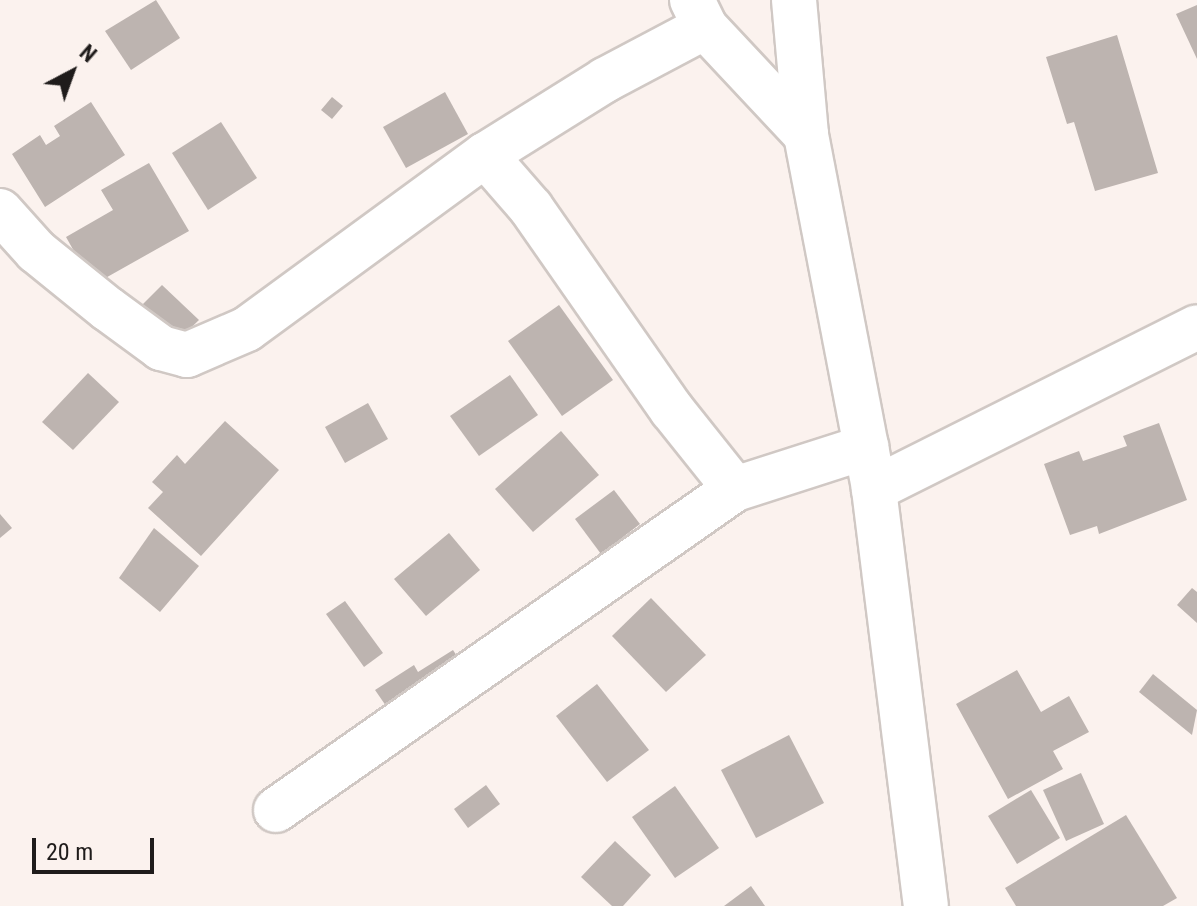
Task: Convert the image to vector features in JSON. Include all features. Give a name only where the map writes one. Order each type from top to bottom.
[{"type":"street","points":[[794,0],[806,135],[874,489],[926,906]]},
{"type":"street","points":[[0,211],[36,251],[108,309],[161,348],[187,355],[247,329],[485,155],[605,80],[699,14],[806,135]]},
{"type":"street","points":[[485,155],[531,208],[672,410],[735,489]]},
{"type":"street","points":[[874,489],[1197,327]]},
{"type":"street","points":[[276,810],[735,489],[866,447]]},
{"type":"building","points":[[156,0],[180,38],[131,70],[105,31]]},
{"type":"building","points":[[1197,5],[1197,59],[1176,14]]},
{"type":"building","points":[[1117,35],[1158,173],[1095,191],[1074,122],[1067,124],[1046,57]]},
{"type":"building","points":[[445,92],[468,134],[406,168],[383,127]]},
{"type":"building","points":[[332,97],[343,106],[332,119],[321,110]]},
{"type":"building","points":[[91,102],[125,155],[45,207],[12,154],[40,135],[46,145],[60,136],[54,126]]},
{"type":"building","points":[[221,122],[257,178],[208,210],[172,153]]},
{"type":"building","points":[[149,163],[189,231],[93,285],[66,237],[113,210],[101,190]]},
{"type":"building","points":[[162,285],[199,320],[175,343],[139,308]]},
{"type":"building","points":[[559,305],[613,380],[562,416],[508,341]]},
{"type":"building","points":[[88,373],[119,402],[73,450],[42,422]]},
{"type":"building","points":[[510,375],[538,415],[479,456],[450,416]]},
{"type":"building","points":[[368,403],[388,439],[345,463],[325,427]]},
{"type":"building","points":[[225,421],[279,470],[201,556],[148,508],[163,492],[152,482],[177,455],[185,464]]},
{"type":"building","points":[[1159,423],[1187,500],[1099,534],[1097,526],[1070,535],[1044,464],[1079,451],[1083,461],[1127,446],[1123,436]]},
{"type":"building","points":[[561,431],[599,475],[533,532],[495,489]]},
{"type":"building","points":[[614,490],[640,524],[601,554],[575,519]]},
{"type":"building","points":[[0,514],[12,528],[0,538]]},
{"type":"building","points":[[154,528],[199,566],[160,612],[119,578]]},
{"type":"building","points":[[449,533],[480,570],[426,616],[394,579]]},
{"type":"building","points":[[1192,588],[1197,592],[1197,623],[1177,605]]},
{"type":"building","points":[[651,598],[706,655],[666,692],[612,636]]},
{"type":"building","points":[[345,601],[383,653],[364,667],[326,614]]},
{"type":"building","points":[[453,650],[466,670],[393,716],[375,690],[414,665],[418,672]]},
{"type":"building","points":[[1017,670],[1041,712],[1069,696],[1089,732],[1053,751],[1063,769],[1008,799],[956,704]]},
{"type":"building","points":[[1153,674],[1197,710],[1192,735],[1139,692]]},
{"type":"building","points":[[597,684],[649,750],[607,782],[556,716]]},
{"type":"building","points":[[789,735],[824,803],[756,838],[721,770]]},
{"type":"building","points":[[1081,773],[1104,824],[1066,841],[1043,790]]},
{"type":"building","points":[[486,785],[500,804],[468,828],[454,809]]},
{"type":"building","points":[[675,786],[719,848],[675,878],[632,817]]},
{"type":"building","points":[[1031,790],[1060,838],[1017,864],[988,816]]},
{"type":"building","points":[[1126,815],[1177,898],[1163,906],[1016,906],[1005,888]]},
{"type":"building","points":[[615,841],[651,875],[623,906],[612,906],[581,877]]},
{"type":"building","points":[[751,886],[765,906],[724,906]]}]
